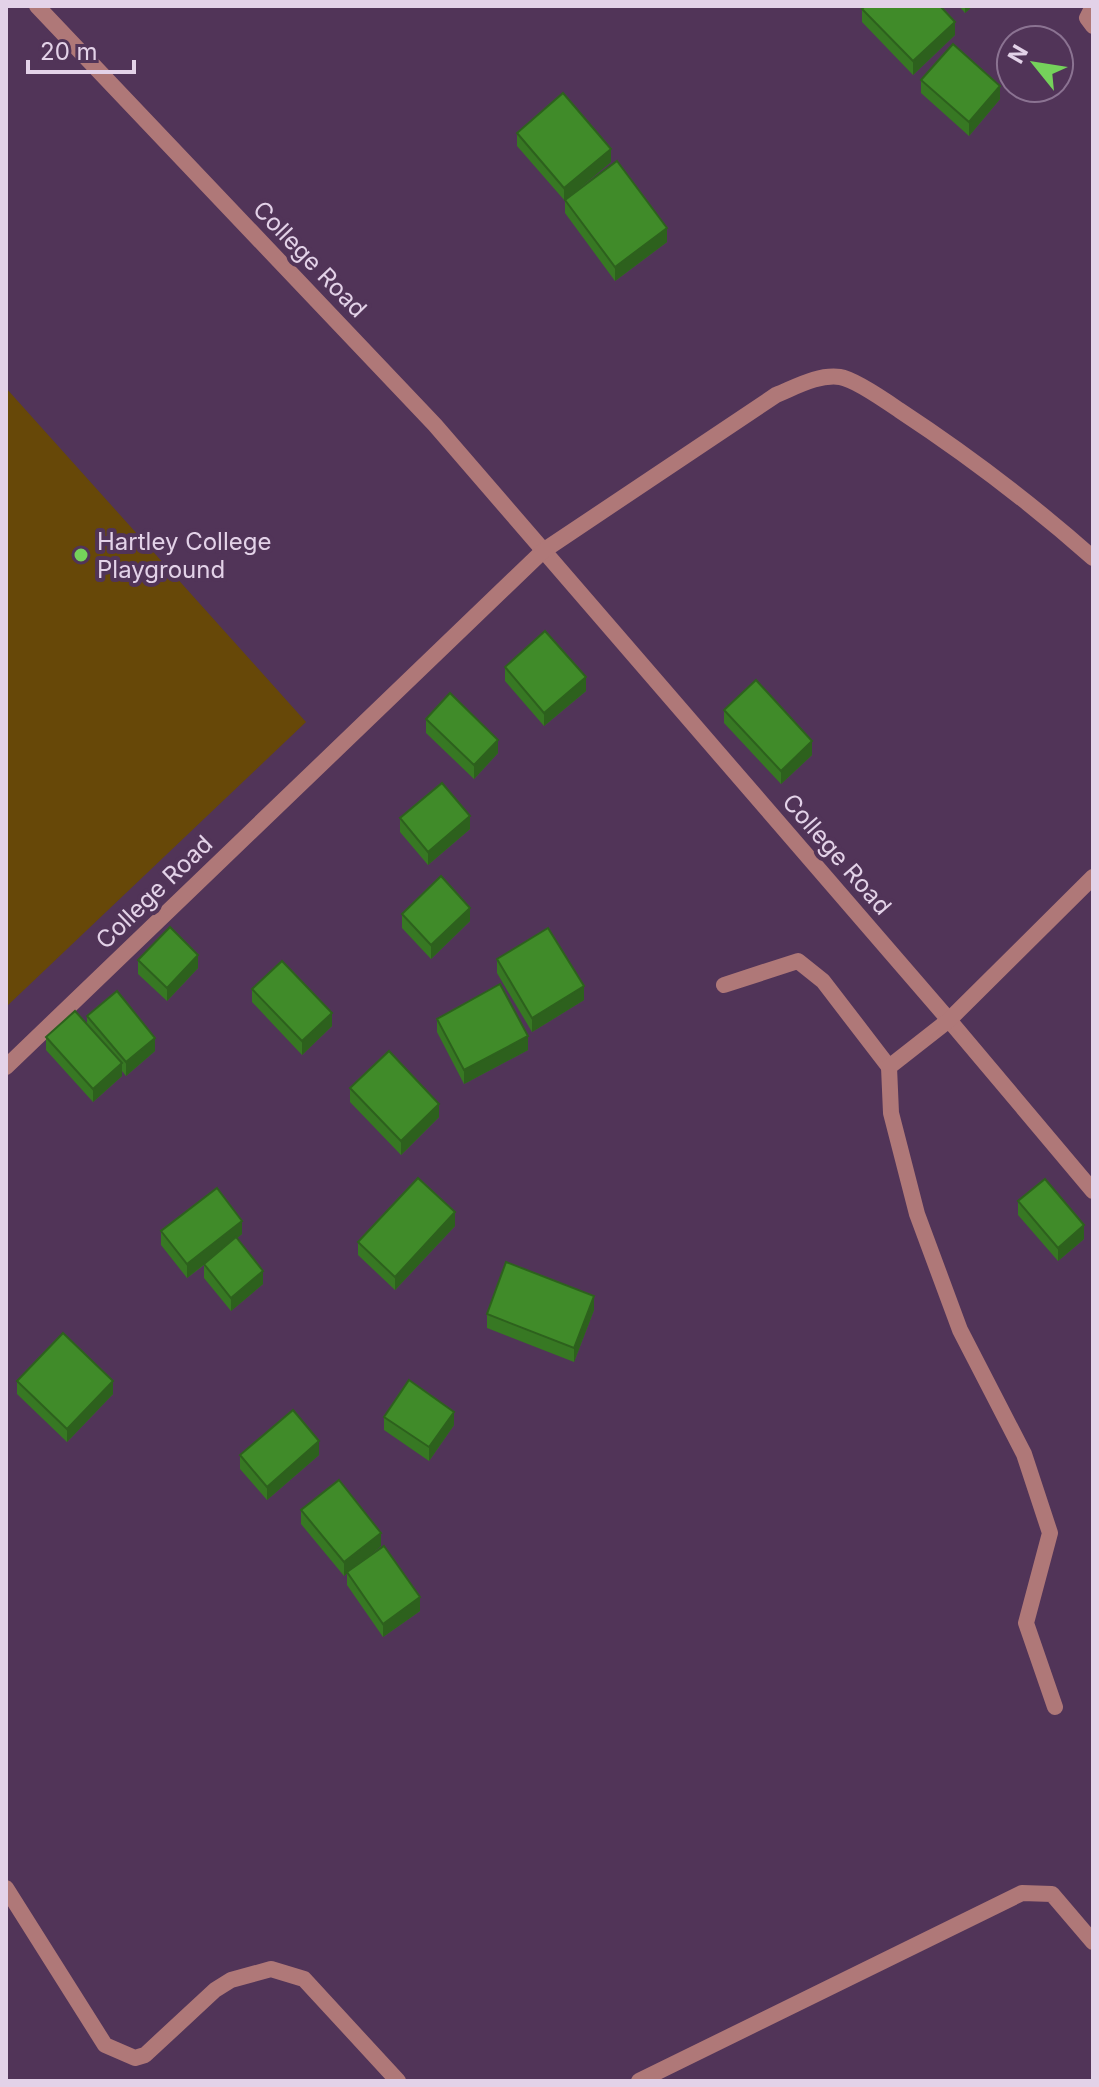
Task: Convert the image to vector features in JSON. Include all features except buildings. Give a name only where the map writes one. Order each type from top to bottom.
[{"type":"street","name":"College Road","points":[[37,6],[435,425],[1093,1191]]},
{"type":"street","points":[[1093,6],[1087,18],[1093,26]]},
{"type":"street","points":[[543,551],[776,395],[813,379],[842,377],[943,439],[1093,558]]},
{"type":"street","name":"College Road","points":[[6,1067],[543,551]]},
{"type":"street","points":[[889,1067],[949,1020],[1093,877]]},
{"type":"street","points":[[724,985],[798,961],[823,981],[889,1067],[891,1113],[917,1214],[960,1330],[1024,1454],[1050,1533],[1026,1623],[1055,1707]]},
{"type":"street","points":[[6,1888],[105,2045],[135,2058],[145,2055],[215,1990],[231,1980],[271,1969],[304,1979],[398,2081]]},
{"type":"street","points":[[639,2081],[1022,1893],[1052,1894],[1093,1942]]},
{"type":"shaded area","name":"Hartley College Playground","points":[[6,388],[306,722],[6,1007]]},
{"type":"place","name":"Hartley College Playground","points":[[81,555]]}]
